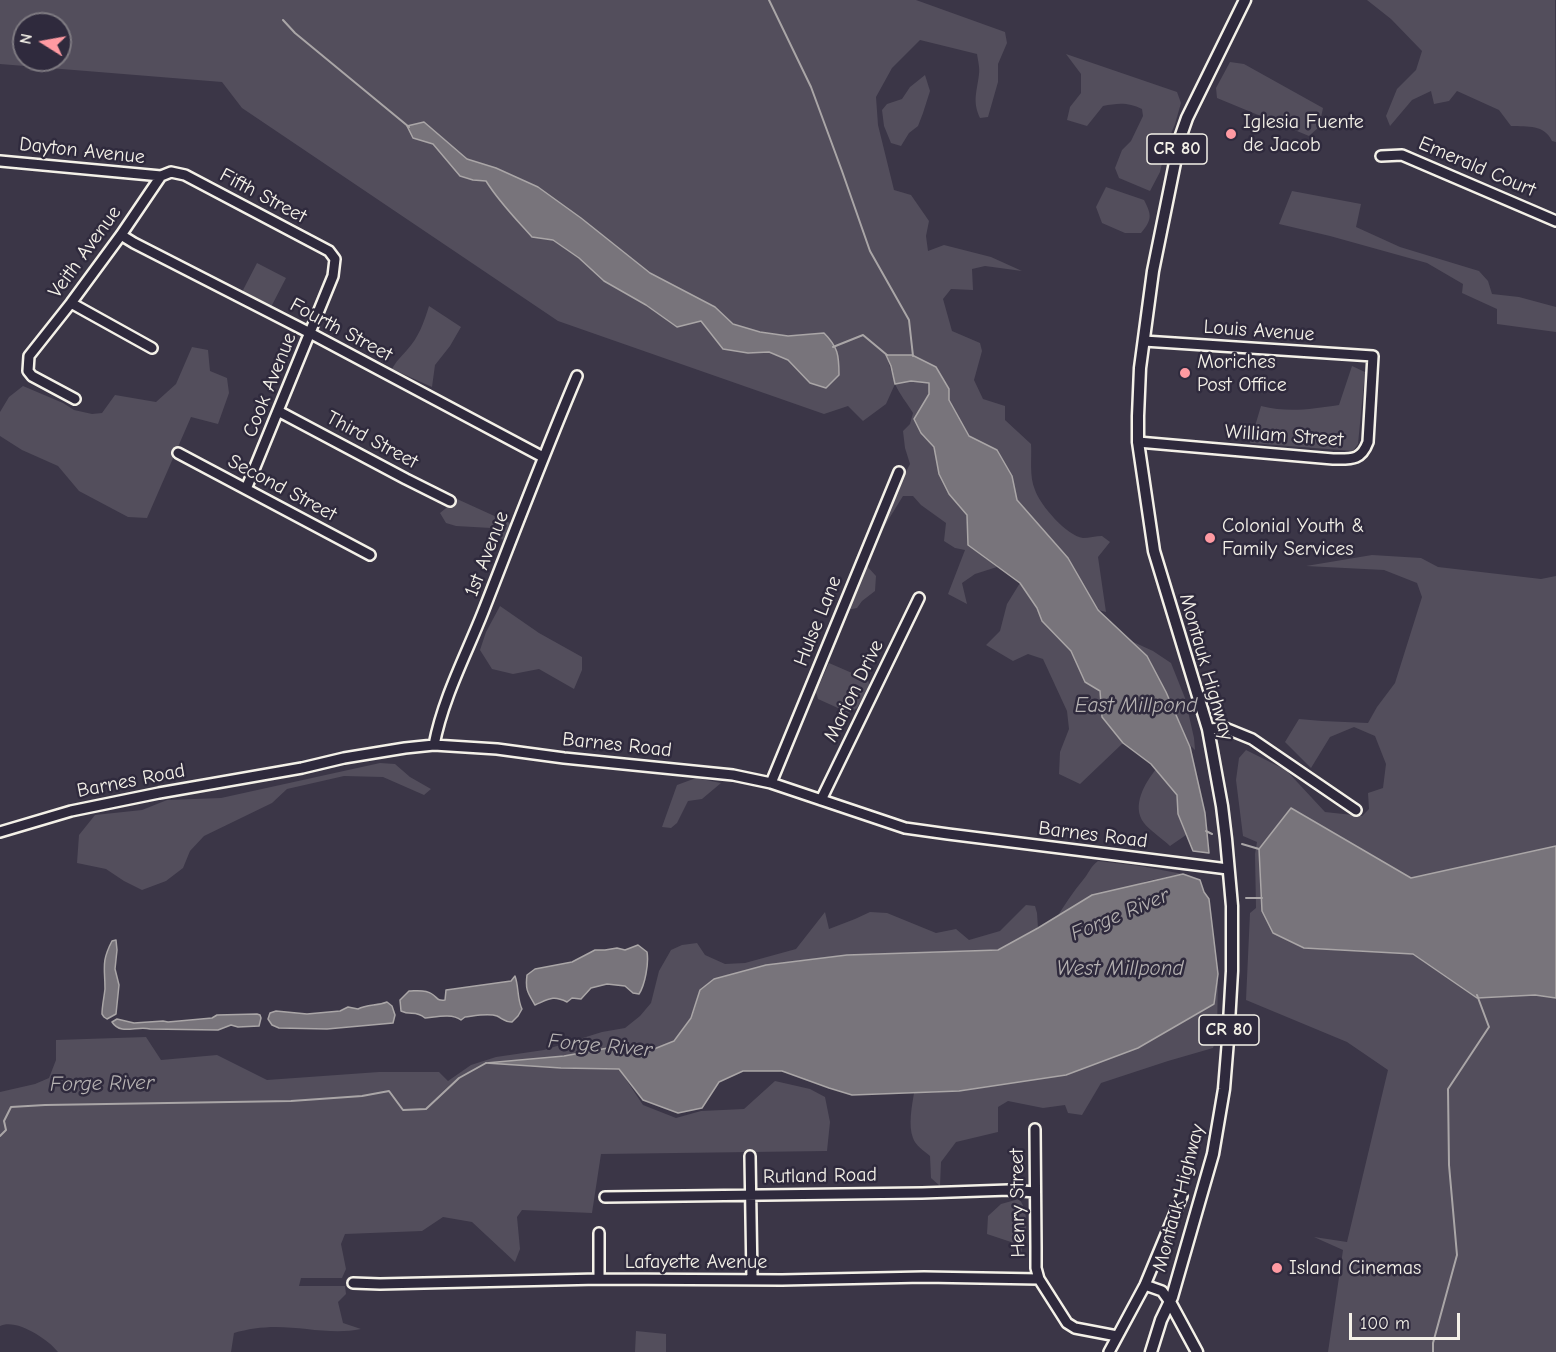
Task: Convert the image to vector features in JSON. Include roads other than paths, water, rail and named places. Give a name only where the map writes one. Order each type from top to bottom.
[{"type":"main road","name":"Montauk Highway","points":[[1151,1352],[1161,1320],[1170,1302],[1213,1154],[1224,1089],[1228,1040],[1232,971],[1232,906],[1222,806],[1208,729],[1154,551],[1138,442],[1140,368],[1153,271],[1180,138],[1187,118],[1245,0]]},
{"type":"main road","points":[[1170,1302],[1197,1352]]},
{"type":"street","name":"Emerald Court","points":[[1381,156],[1402,155],[1556,221]]},
{"type":"street","name":"Dayton Avenue","points":[[0,161],[161,176]]},
{"type":"street","name":"Veith Avenue","points":[[75,399],[32,376],[28,371],[29,356],[121,235],[161,176],[171,171]]},
{"type":"street","name":"Fifth Street","points":[[171,171],[185,175],[329,251],[335,259]]},
{"type":"street","name":"Fourth Street","points":[[121,235],[543,458]]},
{"type":"street","name":"Cook Avenue","points":[[246,489],[333,276],[335,259]]},
{"type":"street","points":[[71,303],[152,348]]},
{"type":"street","name":"Louis Avenue","points":[[1144,341],[1373,356]]},
{"type":"street","name":"William Street","points":[[1138,442],[1353,459],[1365,450],[1368,442],[1373,356]]},
{"type":"street","name":"1st Avenue","points":[[434,745],[438,725],[448,698],[576,376]]},
{"type":"street","name":"Third Street","points":[[278,411],[450,501]]},
{"type":"street","name":"Second Street","points":[[178,453],[370,555]]},
{"type":"street","name":"Hulse Lane","points":[[771,783],[899,472]]},
{"type":"street","name":"Marion Drive","points":[[821,800],[919,598]]},
{"type":"street","points":[[1208,729],[1225,728],[1252,739],[1356,810]]},
{"type":"street","name":"Barnes Road","points":[[0,832],[71,811],[302,768],[344,758],[434,745],[497,749],[734,775],[771,783],[905,828],[1228,869]]},
{"type":"street","name":"Henry Street","points":[[1035,1129],[1036,1268],[1039,1279],[1067,1323],[1075,1328],[1117,1336]]},
{"type":"street","points":[[750,1156],[752,1279]]},
{"type":"street","name":"Rutland Road","points":[[605,1197],[946,1193],[1009,1190],[1035,1192]]},
{"type":"street","points":[[1109,1352],[1145,1285],[1182,1196]]},
{"type":"street","points":[[599,1233],[599,1280]]},
{"type":"street","name":"Lafayette Avenue","points":[[353,1283],[837,1280],[924,1277],[1039,1279]]},
{"type":"street","points":[[1145,1285],[1162,1291],[1170,1302]]},
{"type":"water","points":[[424,122],[467,159],[496,168],[538,187],[650,273],[715,307],[733,324],[760,332],[788,336],[824,333],[837,352],[839,375],[826,388],[810,383],[788,360],[769,352],[748,353],[723,349],[701,321],[677,327],[646,305],[604,281],[579,258],[553,240],[532,237],[486,181],[460,176],[433,144],[413,138],[407,126]]},
{"type":"water","name":"East Millpond","points":[[886,355],[912,355],[936,367],[949,389],[949,400],[969,436],[997,450],[1012,476],[1017,500],[1068,558],[1098,610],[1147,656],[1190,747],[1205,813],[1209,853],[1193,851],[1178,814],[1177,795],[1151,764],[1123,743],[1102,717],[1100,691],[1085,682],[1071,651],[1042,621],[1037,608],[1020,583],[968,545],[967,515],[949,494],[939,474],[934,447],[921,433],[914,419],[929,394],[929,383],[911,381],[895,384]]},
{"type":"water","points":[[1291,808],[1411,878],[1556,846],[1556,998],[1535,995],[1477,998],[1413,954],[1304,948],[1273,933],[1262,911],[1259,849]]},
{"type":"water","name":"West Millpond","points":[[1183,874],[1200,880],[1209,899],[1218,974],[1214,1004],[1138,1048],[1066,1075],[959,1091],[852,1095],[782,1071],[743,1071],[719,1082],[702,1108],[678,1113],[643,1100],[619,1069],[486,1063],[564,1056],[619,1046],[649,1051],[674,1041],[691,1018],[700,990],[714,979],[766,965],[847,955],[998,950],[1092,895]]},
{"type":"water","points":[[116,940],[115,969],[119,985],[116,1014],[107,1019],[102,1014],[105,960],[112,941]]},
{"type":"water","points":[[638,945],[647,952],[645,980],[639,994],[633,993],[625,986],[607,984],[591,988],[581,999],[572,998],[567,1002],[551,999],[535,1005],[529,994],[526,984],[527,975],[535,969],[572,962],[595,950],[617,948],[625,950]]},
{"type":"water","points":[[515,976],[522,1009],[512,1022],[489,1015],[465,1017],[461,1020],[449,1016],[425,1018],[418,1014],[401,1011],[400,1000],[409,991],[426,991],[439,1000],[445,1000],[446,990],[511,981]]},
{"type":"water","points":[[387,1002],[392,1006],[395,1015],[393,1023],[327,1029],[279,1028],[272,1025],[268,1019],[270,1013],[276,1011],[307,1014],[340,1011],[348,1007],[358,1009]]},
{"type":"water","points":[[257,1014],[261,1018],[259,1026],[231,1025],[218,1030],[125,1029],[112,1022],[117,1019],[134,1023],[168,1022],[212,1018],[217,1015]]},
{"type":"waterway","points":[[769,0],[811,87],[870,251],[909,320],[913,356]]},
{"type":"waterway","points":[[283,20],[295,33],[409,127]]},
{"type":"waterway","points":[[833,347],[863,335],[887,355]]},
{"type":"waterway","points":[[1206,831],[1212,834]]},
{"type":"waterway","points":[[1242,844],[1259,849]]},
{"type":"waterway","name":"Forge River","points":[[1246,898],[1262,898]]},
{"type":"waterway","points":[[1433,1352],[1433,1343],[1457,1255],[1449,1165],[1448,1089],[1489,1027],[1477,995]]},
{"type":"waterway","name":"Forge River","points":[[0,1136],[6,1130],[4,1121],[11,1107],[291,1101],[362,1096],[389,1091],[403,1110],[426,1109],[459,1078],[486,1063]]},
{"type":"place","name":"Iglesia Fuente de Jacob","points":[[1231,134]]},
{"type":"place","name":"Moriches Post Office","points":[[1185,373]]},
{"type":"place","name":"Colonial Youth & Family Services","points":[[1210,538]]},
{"type":"place","name":"Island Cinemas","points":[[1277,1268]]}]
